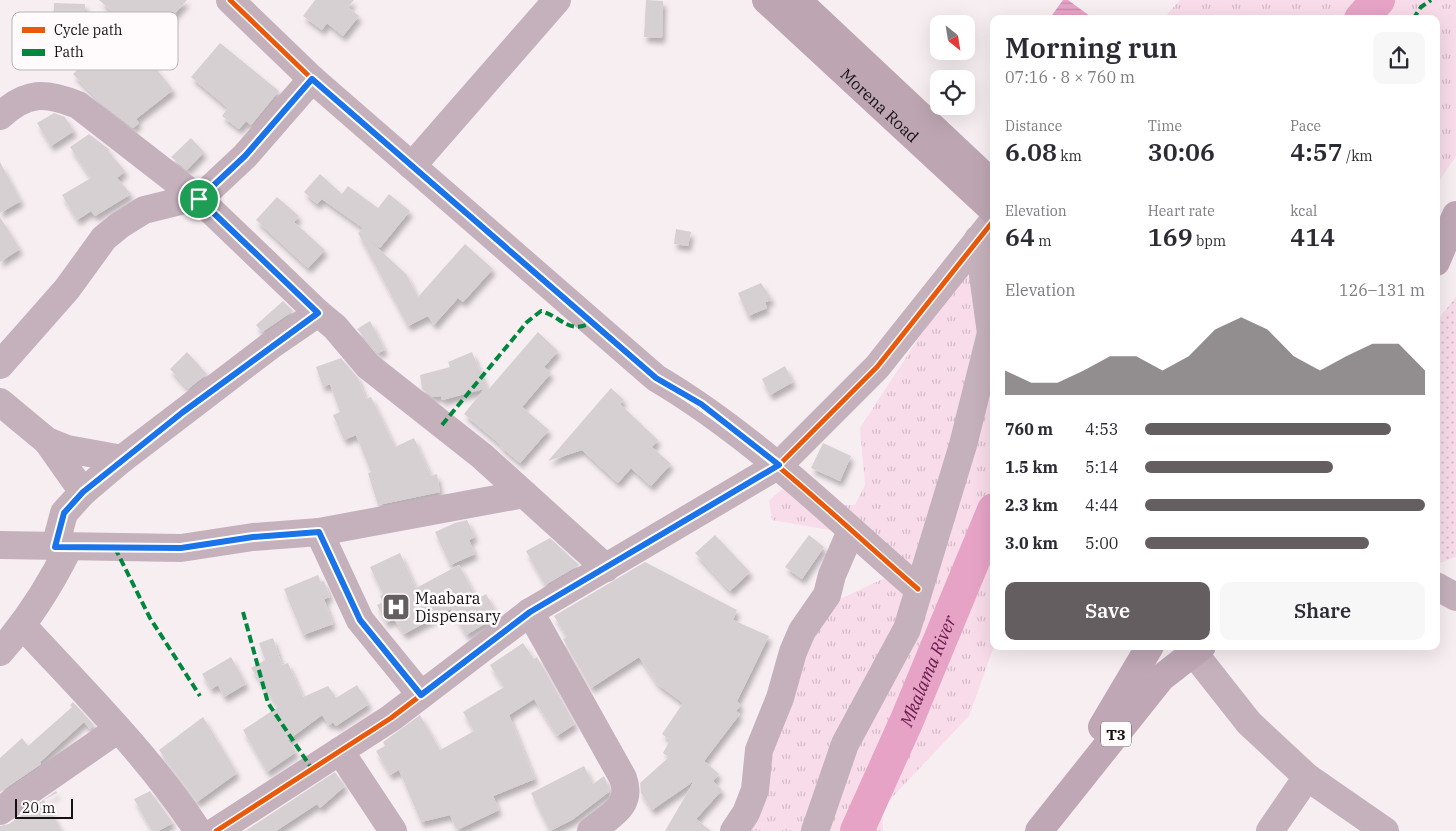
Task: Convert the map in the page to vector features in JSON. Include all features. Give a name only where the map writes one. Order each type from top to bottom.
[{"type":"highway","points":[[1440,220],[1456,199]]},
{"type":"highway","points":[[1440,253],[1456,215]]},
{"type":"highway","name":"T3","points":[[1034,831],[1125,691],[1148,650]]},
{"type":"highway","name":"T3","points":[[1039,831],[1161,678],[1196,650]]},
{"type":"main road","name":"Morena Road","points":[[766,0],[990,207]]},
{"type":"main road","name":"Morena Road","points":[[797,0],[990,181]]},
{"type":"street","points":[[230,0],[312,79],[656,378],[701,404],[779,465],[918,590]]},
{"type":"street","points":[[412,166],[557,0]]},
{"type":"street","points":[[0,365],[67,289],[104,238],[144,210],[198,198],[245,156],[312,79]]},
{"type":"street","points":[[0,116],[14,103],[32,96],[54,96],[78,105],[198,198],[335,327],[368,366],[482,456],[606,568]]},
{"type":"street","points":[[216,831],[340,751],[421,695],[530,612],[779,465],[877,367],[986,230]]},
{"type":"street","points":[[986,230],[990,312]]},
{"type":"street","points":[[0,652],[23,626],[53,581],[62,547],[64,513],[83,492],[122,459],[270,346],[318,313]]},
{"type":"street","points":[[815,831],[845,744],[907,629],[963,445],[990,337]]},
{"type":"street","points":[[0,402],[46,441],[83,492]]},
{"type":"street","points":[[46,441],[67,449],[122,459]]},
{"type":"street","points":[[0,545],[181,548],[253,537],[319,532],[524,494]]},
{"type":"street","points":[[734,831],[746,813],[755,790],[759,750],[780,698],[793,652],[802,631],[827,595],[832,575],[851,531]]},
{"type":"street","points":[[319,532],[360,620],[421,695]]},
{"type":"street","points":[[530,612],[623,778],[628,792],[622,805],[591,831]]},
{"type":"street","points":[[23,626],[101,707],[117,730],[168,788],[198,831]]},
{"type":"street","points":[[1198,650],[1249,723],[1307,777],[1385,831]]},
{"type":"street","points":[[0,811],[117,730]]},
{"type":"street","points":[[340,751],[393,831]]},
{"type":"street","points":[[1270,831],[1307,777]]},
{"type":"green space","points":[[1180,0],[1456,0],[1456,156],[1440,180],[1440,15],[1167,15]]},
{"type":"green space","points":[[990,241],[990,650],[993,650],[969,716],[882,808],[883,831],[746,831],[782,713],[827,605],[887,577],[835,531],[772,520],[769,501],[794,478],[823,506],[855,505],[865,485],[860,428],[920,336]]},
{"type":"green space","points":[[1456,297],[1456,557],[1440,563],[1440,317]]},
{"type":"shaded area","points":[[1063,0],[1068,0],[1089,15],[1052,15]]},
{"type":"building","points":[[99,0],[187,0],[176,12],[113,12]]},
{"type":"building","points":[[315,0],[354,0],[348,7],[359,16],[343,36],[327,23],[322,30],[303,16]]},
{"type":"building","points":[[646,0],[663,1],[662,38],[644,37]]},
{"type":"building","points":[[54,3],[85,4],[85,12],[54,12]]},
{"type":"building","points":[[220,43],[279,91],[251,125],[246,121],[239,129],[222,116],[228,108],[191,77]]},
{"type":"building","points":[[77,70],[157,70],[173,90],[136,119],[139,123],[133,128],[102,104],[73,74]]},
{"type":"building","points":[[54,113],[65,117],[74,131],[51,146],[37,123]]},
{"type":"building","points":[[89,134],[110,150],[108,151],[125,171],[117,178],[131,194],[95,216],[91,211],[77,220],[62,195],[91,178],[70,147]]},
{"type":"building","points":[[191,138],[204,152],[187,170],[171,157]]},
{"type":"building","points":[[0,162],[21,201],[0,213]]},
{"type":"building","points":[[320,174],[342,194],[348,186],[378,208],[389,194],[410,211],[380,248],[367,238],[406,274],[418,297],[465,244],[493,269],[463,302],[458,298],[434,325],[428,316],[408,326],[358,233],[363,228],[322,199],[317,204],[304,192]]},
{"type":"building","points":[[277,197],[299,216],[294,222],[325,250],[308,268],[256,220]]},
{"type":"building","points":[[0,217],[20,249],[0,262]]},
{"type":"building","points":[[676,229],[691,232],[688,246],[674,244]]},
{"type":"building","points":[[761,283],[772,300],[765,302],[767,308],[748,316],[738,293]]},
{"type":"building","points":[[283,301],[293,311],[262,332],[256,325]]},
{"type":"building","points":[[370,321],[385,350],[378,353],[357,329]]},
{"type":"building","points":[[538,332],[558,351],[544,367],[551,373],[522,407],[549,430],[520,463],[464,414],[484,389],[442,400],[441,396],[433,397],[422,389],[420,375],[450,367],[448,362],[472,352],[488,390]]},
{"type":"building","points":[[187,352],[207,374],[188,389],[170,369]]},
{"type":"building","points":[[341,358],[358,378],[366,399],[371,397],[395,447],[414,438],[431,476],[437,474],[440,492],[378,505],[368,473],[371,472],[356,435],[344,440],[333,415],[340,412],[330,384],[323,387],[316,367]]},
{"type":"building","points":[[785,366],[793,382],[770,395],[762,379]]},
{"type":"building","points":[[611,388],[624,400],[620,404],[658,440],[652,447],[671,464],[651,486],[631,468],[618,483],[582,450],[548,461]]},
{"type":"building","points":[[823,443],[851,456],[840,481],[811,468]]},
{"type":"building","points":[[467,520],[475,537],[469,540],[475,554],[450,565],[435,532]]},
{"type":"building","points":[[715,535],[750,572],[730,591],[695,553]]},
{"type":"building","points":[[809,535],[824,547],[802,579],[785,567]]},
{"type":"building","points":[[550,538],[579,565],[545,585],[526,551]]},
{"type":"building","points":[[400,553],[416,588],[459,565],[477,599],[486,594],[498,616],[466,635],[451,609],[404,634],[394,619],[386,623],[377,605],[383,602],[380,596],[383,594],[370,567]]},
{"type":"building","points":[[645,562],[737,610],[733,620],[769,636],[737,701],[741,705],[736,711],[740,714],[704,761],[719,774],[713,781],[722,790],[696,819],[711,831],[665,831],[694,781],[652,810],[641,793],[640,783],[669,757],[663,753],[670,740],[662,734],[683,703],[657,684],[639,657],[591,688],[563,639],[567,637],[554,616]]},
{"type":"building","points":[[318,575],[321,582],[324,581],[330,597],[324,599],[333,624],[303,635],[284,589]]},
{"type":"building","points":[[273,638],[282,665],[288,663],[303,697],[328,686],[336,698],[357,685],[369,704],[336,726],[333,722],[329,725],[322,715],[288,740],[296,752],[267,772],[243,730],[278,707],[251,668],[265,660],[259,643]]},
{"type":"building","points":[[523,643],[534,659],[537,657],[575,724],[557,736],[534,699],[509,715],[535,779],[493,796],[499,810],[457,830],[450,815],[421,822],[399,770],[390,775],[376,751],[385,746],[383,742],[420,715],[440,750],[474,731],[463,712],[504,687],[490,665]]},
{"type":"building","points":[[231,657],[246,684],[224,697],[218,685],[211,689],[202,674]]},
{"type":"building","points":[[73,702],[94,725],[90,729],[84,722],[40,762],[41,764],[0,792],[0,758],[22,738],[28,746],[72,707],[70,705]]},
{"type":"building","points":[[203,717],[237,773],[197,802],[159,750]]},
{"type":"building","points":[[584,766],[593,784],[604,776],[610,791],[572,820],[550,831],[531,793]]},
{"type":"building","points":[[335,772],[345,786],[320,808],[317,804],[276,831],[245,831]]},
{"type":"building","points":[[56,791],[57,793],[44,800],[62,831],[0,831],[0,826],[9,824]]},
{"type":"building","points":[[150,791],[173,823],[158,831],[152,831],[134,799]]},
{"type":"waterway","name":"Mkalama River","points":[[1365,15],[1378,0]]},
{"type":"waterway","name":"Mkalama River","points":[[857,831],[907,720],[990,520]]},
{"type":"marked path","points":[[1416,15],[1421,7],[1431,0]]},
{"type":"marked path","points":[[442,425],[527,322],[541,311],[572,326],[585,326],[593,322]]},
{"type":"marked path","points":[[115,548],[150,618],[200,696]]},
{"type":"marked path","points":[[243,612],[268,703],[312,769]]},
{"type":"cycle path","points":[[230,0],[312,79],[656,378],[726,425],[759,451],[918,589]]},
{"type":"cycle path","points":[[216,831],[391,718],[530,612],[779,465],[877,367],[990,225]]},
{"type":"place","name":"Maabara Dispensary","points":[[396,607]]},
{"type":"route","points":[[312,79],[656,378],[701,404],[779,465],[530,612],[421,695],[360,620],[319,532],[253,537],[181,548],[55,547],[64,513],[83,492],[183,412],[270,346],[302,326],[318,313],[199,199],[245,156],[312,79]]}]
